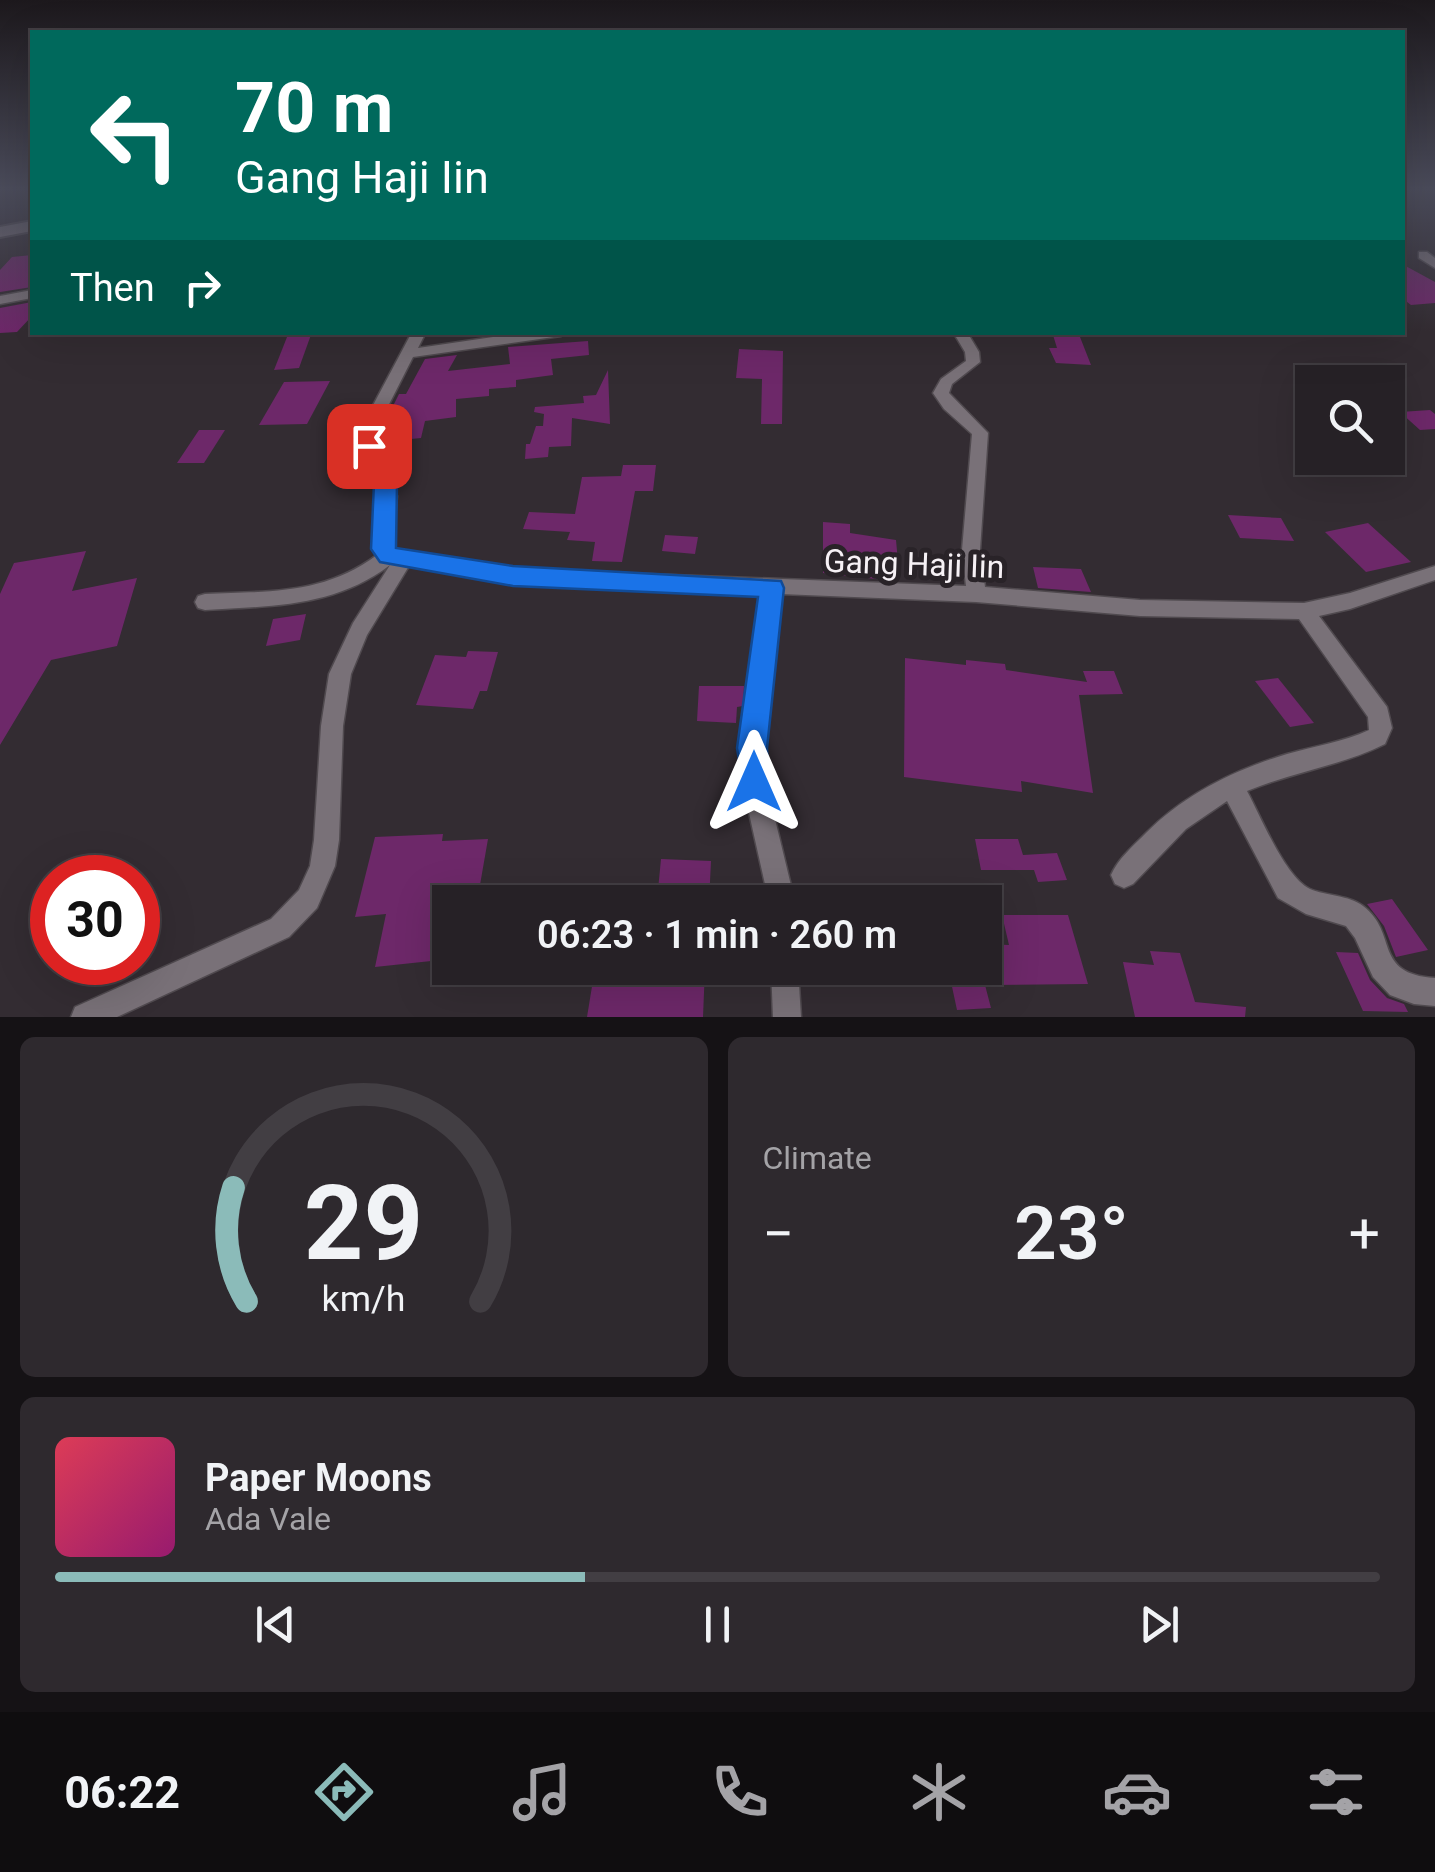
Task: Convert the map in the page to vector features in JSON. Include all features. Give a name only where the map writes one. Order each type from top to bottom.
[{"type":"street","points":[[1422,254],[1435,264]]},
{"type":"street","points":[[0,300],[30,294]]},
{"type":"street","points":[[396,558],[383,549],[388,496],[369,446],[370,426],[417,335]]},
{"type":"street","points":[[407,354],[540,335]]},
{"type":"street","points":[[962,335],[973,362],[946,382],[942,393],[954,413],[980,433],[971,550],[976,594]]},
{"type":"street","points":[[205,602],[338,590],[396,558]]},
{"type":"street","points":[[85,1017],[280,928],[302,908],[316,886],[324,854],[334,703],[340,673],[396,558]]},
{"type":"street","name":"Gang Haji Iin","points":[[396,558],[513,576],[976,594],[1140,608],[1304,610],[1390,590],[1435,573]]},
{"type":"street","points":[[772,588],[752,748],[754,782],[778,885]]},
{"type":"street","points":[[1124,875],[1158,834],[1182,814],[1232,787],[1286,765],[1363,745],[1377,737],[1381,728],[1379,714],[1304,610]]},
{"type":"street","points":[[1232,787],[1287,889],[1306,901],[1354,916],[1391,982],[1402,990],[1435,992]]},
{"type":"street","points":[[785,985],[787,1017]]},
{"type":"building","points":[[30,255],[30,287],[0,292],[0,270],[12,257]]},
{"type":"building","points":[[1405,266],[1435,282],[1435,303],[1411,305],[1405,300]]},
{"type":"building","points":[[30,302],[30,318],[17,332],[0,333],[0,308]]},
{"type":"building","points":[[288,335],[311,335],[299,368],[274,370]]},
{"type":"building","points":[[1053,335],[1080,337],[1091,365],[1056,363],[1049,348],[1057,348]]},
{"type":"building","points":[[588,341],[589,355],[551,359],[553,375],[516,380],[516,387],[489,389],[489,396],[456,399],[456,417],[425,421],[421,438],[381,442],[382,428],[399,394],[406,394],[425,359],[457,355],[448,371],[510,364],[508,347]]},
{"type":"building","points":[[739,349],[783,351],[782,424],[761,424],[762,379],[736,378]]},
{"type":"building","points":[[608,370],[610,424],[572,418],[571,446],[549,447],[548,457],[525,459],[526,444],[530,444],[536,426],[543,426],[544,414],[534,412],[535,407],[584,403],[583,396],[596,395]]},
{"type":"building","points":[[330,381],[307,424],[259,425],[284,382]]},
{"type":"building","points":[[1430,410],[1435,414],[1435,429],[1420,430],[1405,416],[1405,412]]},
{"type":"building","points":[[199,430],[225,430],[204,463],[177,463]]},
{"type":"building","points":[[623,465],[656,465],[653,491],[635,491],[622,562],[592,561],[595,542],[567,540],[570,532],[523,529],[529,512],[575,514],[582,477],[621,476]]},
{"type":"building","points":[[1228,515],[1281,518],[1294,541],[1240,538]]},
{"type":"building","points":[[823,522],[850,524],[850,533],[896,540],[898,562],[877,560],[876,579],[823,573]]},
{"type":"building","points":[[1368,523],[1411,562],[1366,572],[1325,532]]},
{"type":"building","points":[[665,535],[698,537],[695,554],[662,551]]},
{"type":"building","points":[[86,551],[72,591],[137,578],[117,646],[51,660],[0,745],[0,594],[14,563]]},
{"type":"building","points":[[1033,567],[1081,569],[1091,592],[1038,588]]},
{"type":"building","points":[[306,614],[300,640],[266,646],[273,619]]},
{"type":"building","points":[[468,651],[498,652],[487,691],[480,691],[473,709],[416,705],[435,655],[466,657]]},
{"type":"building","points":[[905,658],[966,665],[966,660],[1005,664],[1006,670],[1087,682],[1083,671],[1114,671],[1123,694],[1079,695],[1093,793],[1021,781],[1022,792],[904,777]]},
{"type":"building","points":[[1278,678],[1314,723],[1290,727],[1255,681]]},
{"type":"building","points":[[699,686],[744,686],[743,706],[737,707],[736,723],[697,721]]},
{"type":"building","points":[[443,834],[442,841],[488,839],[480,885],[432,885],[432,961],[375,967],[386,914],[355,917],[375,837]]},
{"type":"building","points":[[975,839],[1018,839],[1023,855],[1057,853],[1067,880],[1038,882],[1034,870],[981,870]]},
{"type":"building","points":[[661,859],[711,861],[710,885],[658,885]]},
{"type":"building","points":[[1392,899],[1428,950],[1396,957],[1384,926],[1367,904]]},
{"type":"building","points":[[1002,915],[1068,915],[1088,984],[1002,985],[1002,945],[1009,945]]},
{"type":"building","points":[[1150,951],[1180,953],[1195,1002],[1246,1007],[1245,1017],[1135,1017],[1123,962],[1154,965]]},
{"type":"building","points":[[1336,952],[1358,953],[1370,980],[1387,998],[1404,1004],[1408,1012],[1363,1011]]},
{"type":"building","points":[[592,985],[704,985],[703,1017],[587,1017]]},
{"type":"building","points":[[952,985],[985,985],[991,1008],[957,1010]]},
{"type":"route","points":[[369,446],[386,483],[383,549],[389,556],[513,576],[772,588],[752,748],[754,782]]}]
